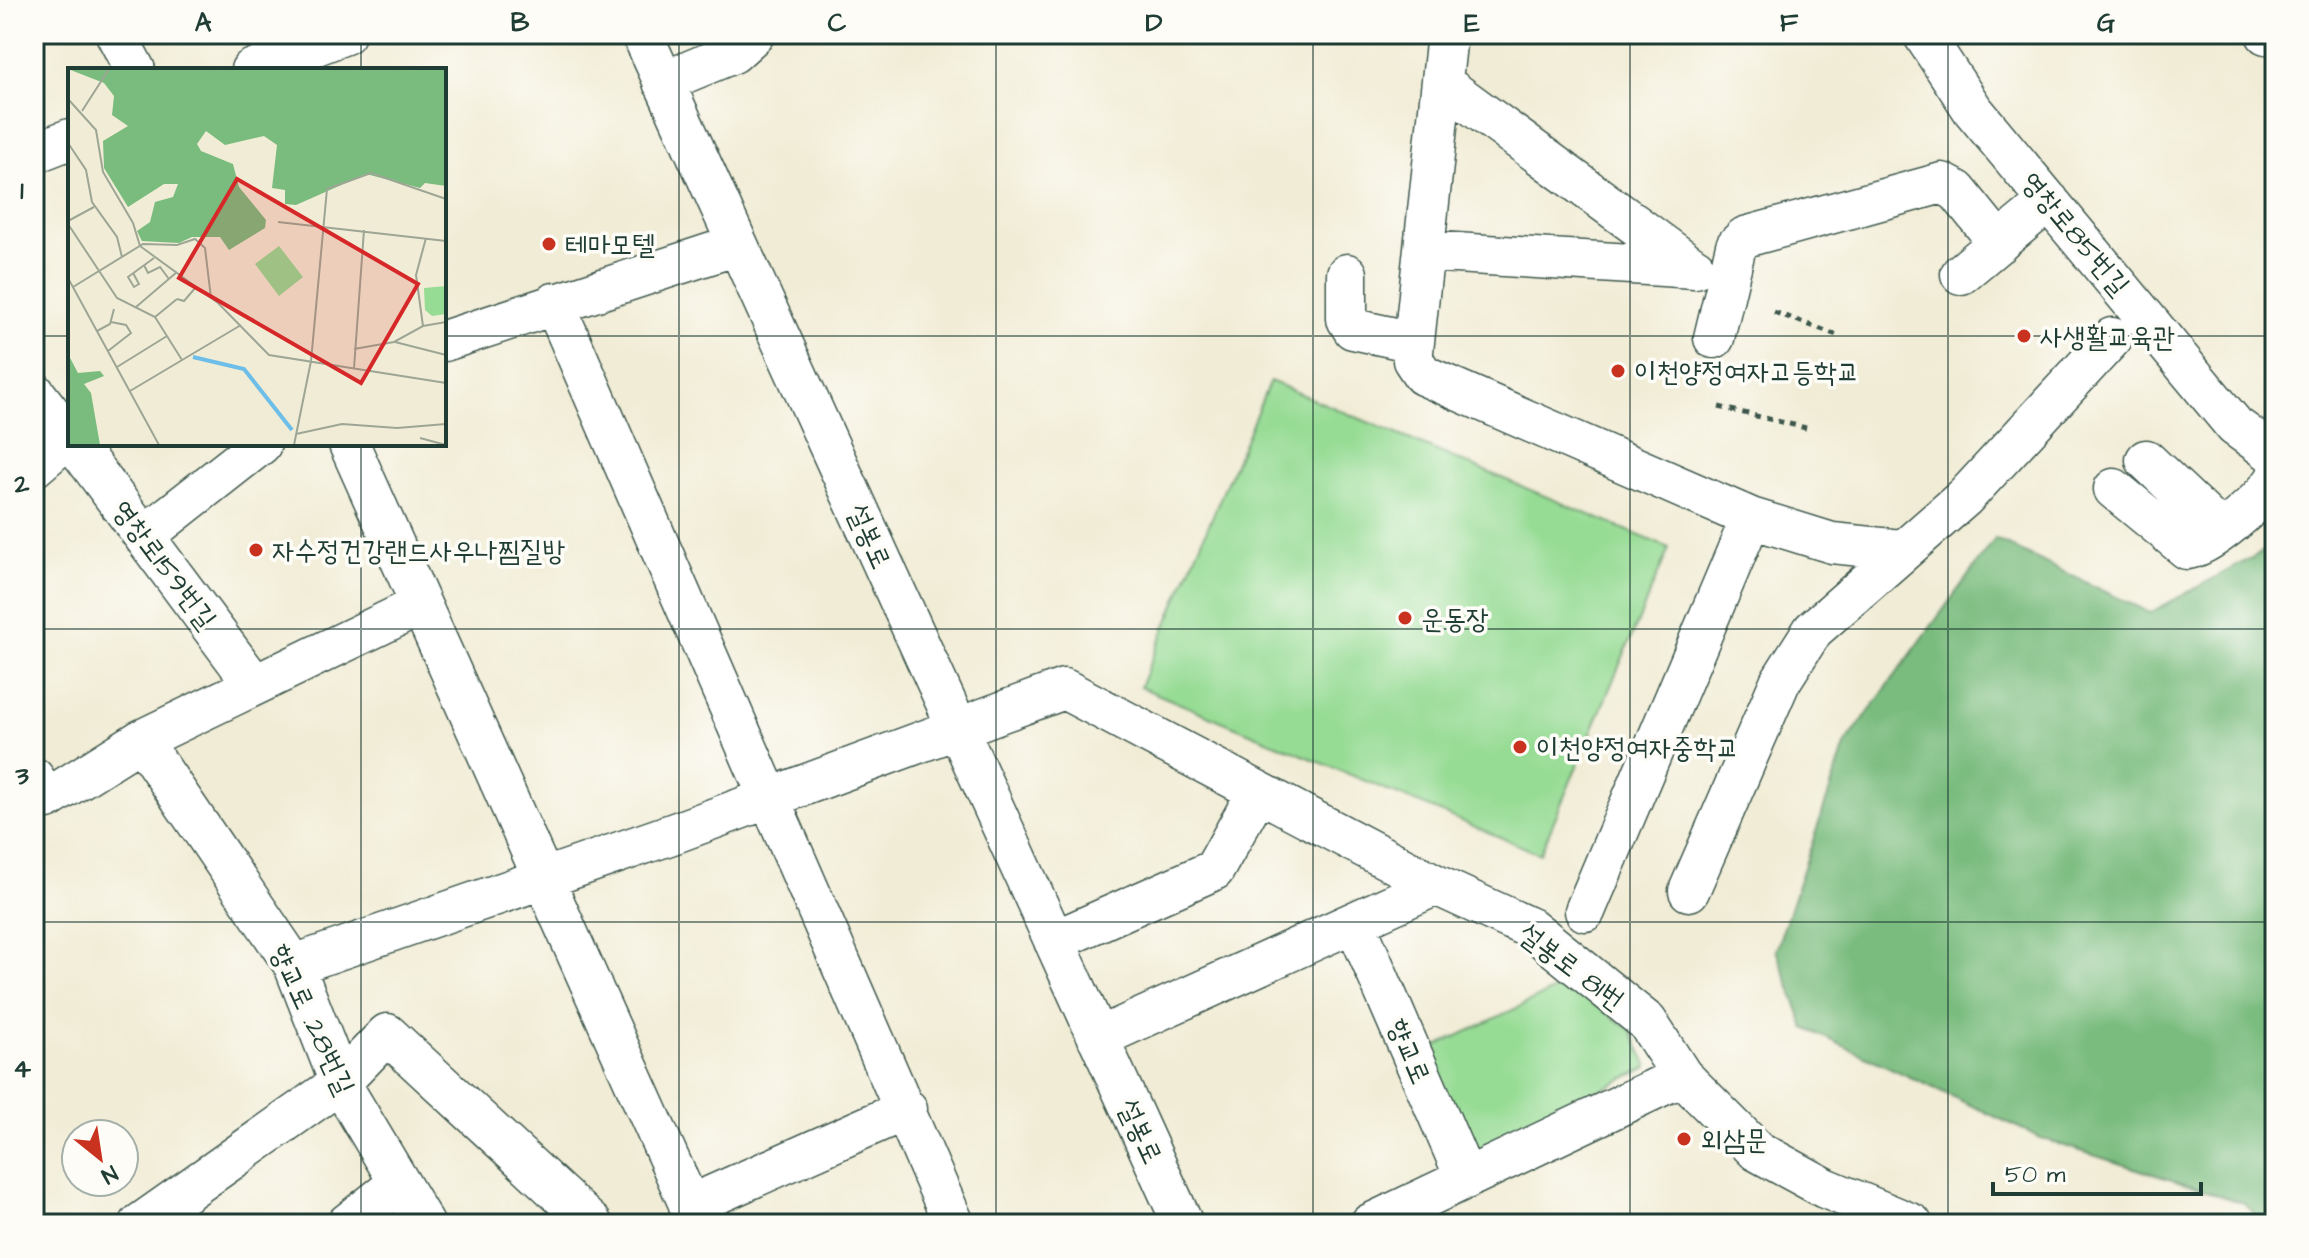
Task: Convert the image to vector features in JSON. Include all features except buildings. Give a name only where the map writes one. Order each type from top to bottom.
[{"type":"street","points":[[116,34],[134,68]]},
{"type":"street","points":[[256,68],[345,34]]},
{"type":"street","points":[[663,82],[733,53],[754,34]]},
{"type":"street","points":[[1447,34],[1414,342],[1413,360],[1423,375],[1751,518],[1832,543],[1901,550]]},
{"type":"street","name":"영창로85번길","points":[[1923,34],[1973,110],[2235,426],[2275,455]]},
{"type":"street","points":[[2266,34],[2275,35]]},
{"type":"street","name":"설봉로","points":[[641,35],[1183,1224]]},
{"type":"street","points":[[1442,83],[1605,202],[1712,268]]},
{"type":"street","points":[[34,153],[68,140]]},
{"type":"street","points":[[1424,251],[1712,268],[1745,237],[1942,183],[1957,191],[1999,243]]},
{"type":"street","points":[[1961,274],[2049,201]]},
{"type":"street","points":[[1584,261],[1605,202]]},
{"type":"street","points":[[446,340],[737,245]]},
{"type":"street","points":[[1712,268],[1714,338]]},
{"type":"street","points":[[1347,274],[1347,319],[1353,329],[1414,342]]},
{"type":"street","points":[[554,303],[767,800],[907,1109],[954,1224]]},
{"type":"street","points":[[1689,891],[1793,657],[1813,630],[1839,603],[1965,497],[2112,338]]},
{"type":"street","points":[[34,392],[68,434]]},
{"type":"street","points":[[34,467],[68,439]]},
{"type":"street","name":"영창로159번길","points":[[76,446],[254,684]]},
{"type":"street","points":[[144,536],[258,446]]},
{"type":"street","points":[[350,446],[693,1215],[907,1109]]},
{"type":"street","points":[[2146,460],[2220,530]]},
{"type":"street","points":[[2114,489],[2183,547],[2193,548],[2260,499],[2275,480]]},
{"type":"street","points":[[1585,911],[1751,518]]},
{"type":"street","points":[[34,778],[47,799],[141,740],[419,606]]},
{"type":"street","name":"설봉로 81번","points":[[294,965],[767,800],[1064,689],[1436,885],[1532,929],[1647,1022],[1682,1076],[1757,1151],[1825,1188],[1912,1224]]},
{"type":"street","name":"향교로 .28번길","points":[[141,740],[294,965],[340,1083],[424,1224]]},
{"type":"street","points":[[1054,941],[1214,870],[1258,791]]},
{"type":"street","points":[[1098,1038],[1436,885]]},
{"type":"street","name":"향교로","points":[[1355,923],[1466,1179]]},
{"type":"street","points":[[140,1224],[340,1083],[387,1034],[592,1224]]},
{"type":"street","points":[[1370,1224],[1682,1076]]},
{"type":"street","points":[[347,1224],[399,1183]]},
{"type":"path","points":[[1774,312],[1837,335]]},
{"type":"path","points":[[1719,407],[1806,428]]},
{"type":"green space","name":"운동장","points":[[1270,381],[1669,548],[1540,854],[1140,687]]},
{"type":"green space","points":[[1995,539],[2150,613],[2275,545],[2275,1224],[2265,1224],[2244,1203],[2043,1139],[1805,1028],[1776,950],[1846,743]]},
{"type":"green space","points":[[1565,985],[1631,1030],[1648,1067],[1464,1155],[1420,1054]]},
{"type":"place","name":"테마모텔","points":[[549,244]]},
{"type":"place","name":"사생활교육관","points":[[2024,336]]},
{"type":"place","name":"이천양정여자고등학교","points":[[1618,371]]},
{"type":"place","name":"자수정건강랜드사우나찜질방","points":[[256,550]]},
{"type":"place","name":"운동장","points":[[1405,618]]},
{"type":"place","name":"이천양정여자중학교","points":[[1520,747]]},
{"type":"place","name":"외삼문","points":[[1684,1139]]}]
